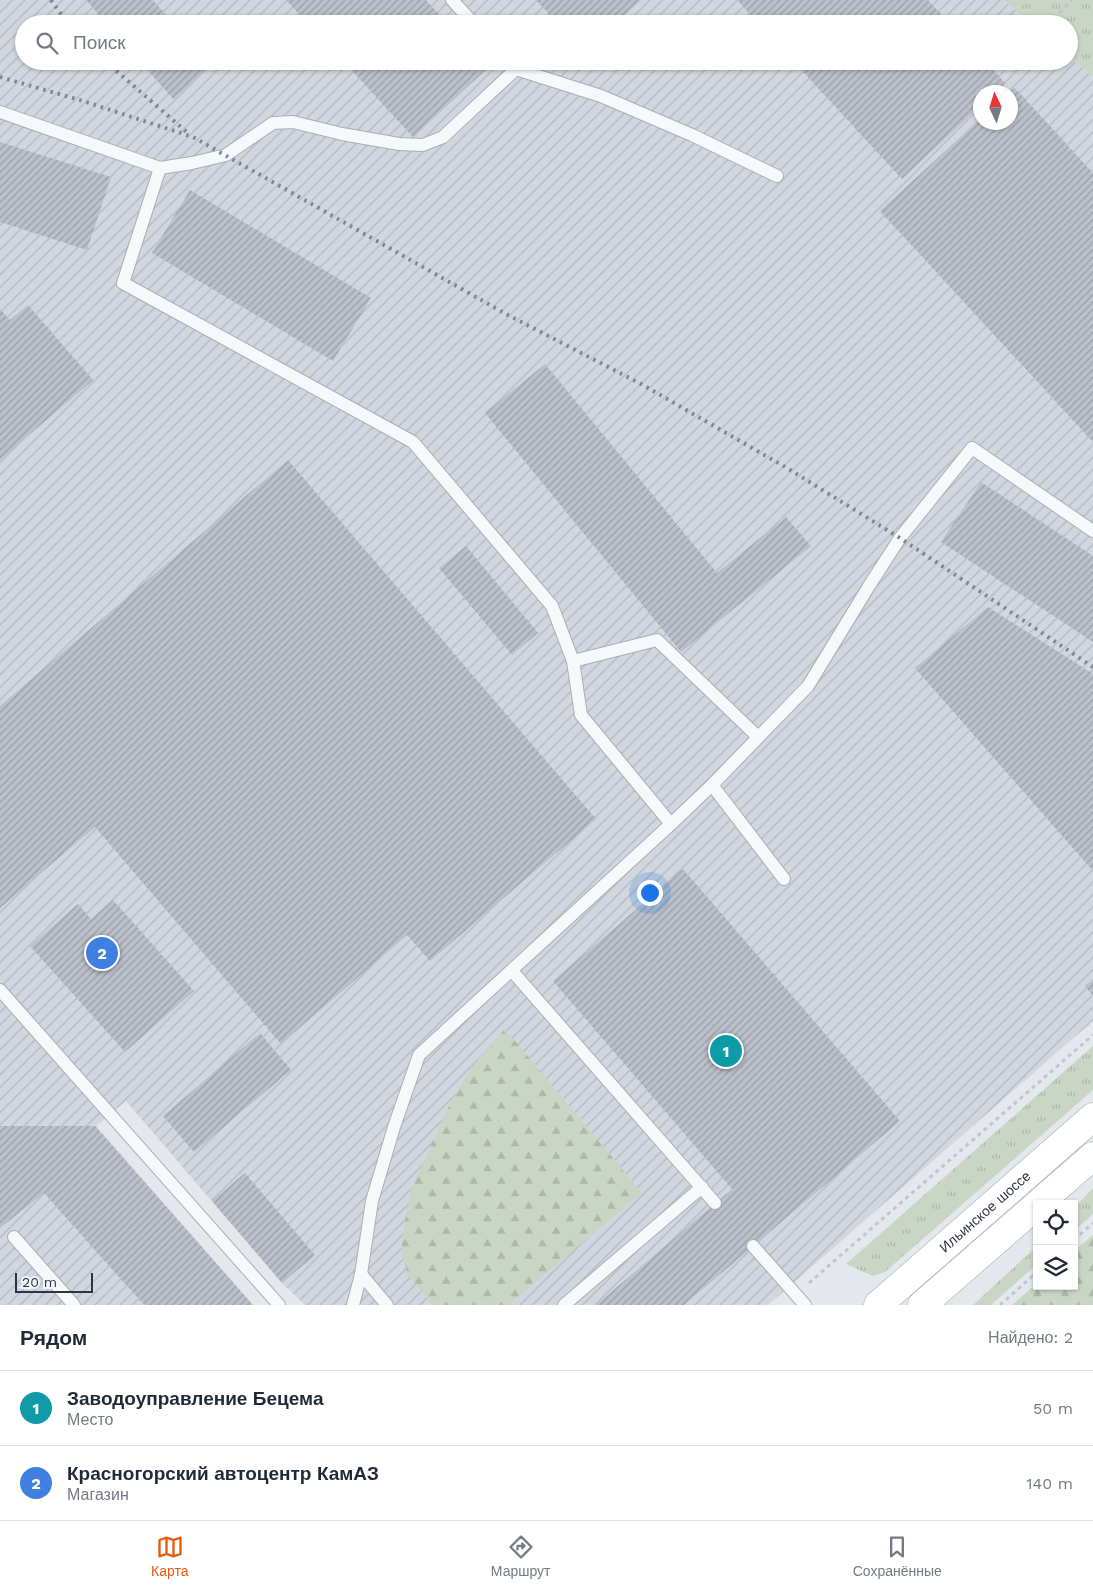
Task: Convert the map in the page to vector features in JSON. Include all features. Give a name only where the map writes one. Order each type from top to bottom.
[{"type":"main road","name":"Ильинское шоссе","points":[[878,1305],[1093,1117]]},
{"type":"main road","points":[[1043,1200],[1093,1156]]},
{"type":"main road","points":[[922,1305],[1033,1208]]},
{"type":"lane","points":[[452,0],[466,15]]},
{"type":"lane","points":[[0,112],[160,168],[226,155],[272,123],[293,122],[342,134],[399,144],[423,145],[443,136],[507,70]]},
{"type":"lane","points":[[526,70],[601,96],[777,176]]},
{"type":"lane","points":[[160,168],[123,283],[413,442],[552,606],[573,661],[581,715],[671,824]]},
{"type":"lane","points":[[353,1305],[361,1274],[372,1201],[394,1127],[419,1055],[671,824],[712,785],[808,686],[900,538],[972,448],[1093,531]]},
{"type":"lane","points":[[573,661],[657,640],[758,738]]},
{"type":"lane","points":[[712,785],[784,879]]},
{"type":"lane","points":[[512,971],[715,1203]]},
{"type":"lane","points":[[0,990],[279,1305]]},
{"type":"lane","points":[[564,1305],[702,1187]]},
{"type":"lane","points":[[14,1237],[74,1305]]},
{"type":"lane","points":[[753,1246],[805,1305]]},
{"type":"lane","points":[[361,1274],[387,1305]]},
{"type":"path","points":[[1057,15],[1072,0]]},
{"type":"path","points":[[796,1295],[1093,1035]]},
{"type":"path","points":[[1078,1236],[1093,1223]]},
{"type":"path","points":[[1000,1305],[1033,1276]]},
{"type":"shaded area","points":[[0,0],[1004,0],[1021,15],[15,15],[15,70],[1078,70],[1078,64],[1093,77],[1093,1021],[768,1305],[305,1305],[282,1283],[126,1101],[96,1126],[253,1305],[0,1305]]},
{"type":"green space","points":[[1004,0],[1093,0],[1093,77],[1078,64],[1078,15],[1021,15]]},
{"type":"green space","points":[[505,1029],[642,1193],[508,1305],[433,1305],[408,1276],[401,1248],[410,1192],[452,1099],[474,1064]]},
{"type":"green space","points":[[1093,1046],[1093,1090],[885,1272],[873,1276],[846,1264]]},
{"type":"green space","points":[[1093,1188],[1093,1214],[1078,1227],[1078,1204]]},
{"type":"green space","points":[[1093,1235],[1093,1305],[1012,1305],[1033,1287],[1033,1290],[1078,1290],[1078,1248]]},
{"type":"green space","points":[[1033,1250],[1033,1268],[991,1305],[973,1305]]},
{"type":"building","points":[[86,0],[153,0],[166,15],[99,15]]},
{"type":"building","points":[[286,0],[426,0],[440,15],[300,15]]},
{"type":"building","points":[[536,0],[641,0],[625,15],[550,15]]},
{"type":"building","points":[[737,0],[928,0],[942,15],[751,15]]},
{"type":"building","points":[[148,70],[206,70],[173,99]]},
{"type":"building","points":[[351,70],[486,70],[413,137]]},
{"type":"building","points":[[801,70],[993,70],[1005,83],[1003,85],[973,85],[973,113],[902,179]]},
{"type":"building","points":[[1018,91],[1093,173],[1093,442],[880,211],[973,125],[973,130],[1018,130]]},
{"type":"building","points":[[0,142],[111,177],[87,250],[0,222]]},
{"type":"building","points":[[190,190],[371,298],[333,361],[152,253]]},
{"type":"building","points":[[28,305],[93,380],[0,460],[0,309],[10,320]]},
{"type":"building","points":[[545,364],[717,573],[786,517],[811,546],[681,652],[485,413]]},
{"type":"building","points":[[288,460],[596,819],[430,961],[407,935],[281,1044],[95,827],[0,908],[0,706]]},
{"type":"building","points":[[981,482],[1093,556],[1093,642],[941,542]]},
{"type":"building","points":[[466,546],[538,633],[512,655],[439,568]]},
{"type":"building","points":[[988,607],[1093,674],[1093,871],[915,668]]},
{"type":"building","points":[[683,869],[900,1121],[684,1305],[596,1305],[732,1189],[553,981]]},
{"type":"building","points":[[113,900],[194,991],[125,1052],[30,946],[78,904],[91,919]]},
{"type":"building","points":[[1093,979],[1093,996],[1085,986]]},
{"type":"building","points":[[260,1033],[291,1070],[194,1152],[163,1116]]},
{"type":"building","points":[[0,1126],[95,1126],[253,1305],[144,1305],[44,1193],[0,1228]]},
{"type":"building","points":[[245,1173],[315,1255],[282,1283],[212,1201]]},
{"type":"railway","points":[[51,0],[62,15]]},
{"type":"railway","points":[[115,70],[189,134]]},
{"type":"railway","points":[[0,77],[83,101],[193,137],[506,314],[643,385],[787,468],[900,538],[1093,667]]},
{"type":"place","name":"Красногорский автоцентр КамАЗ","points":[[102,953]]},
{"type":"place","name":"Заводоуправление Бецема","points":[[726,1051]]}]
